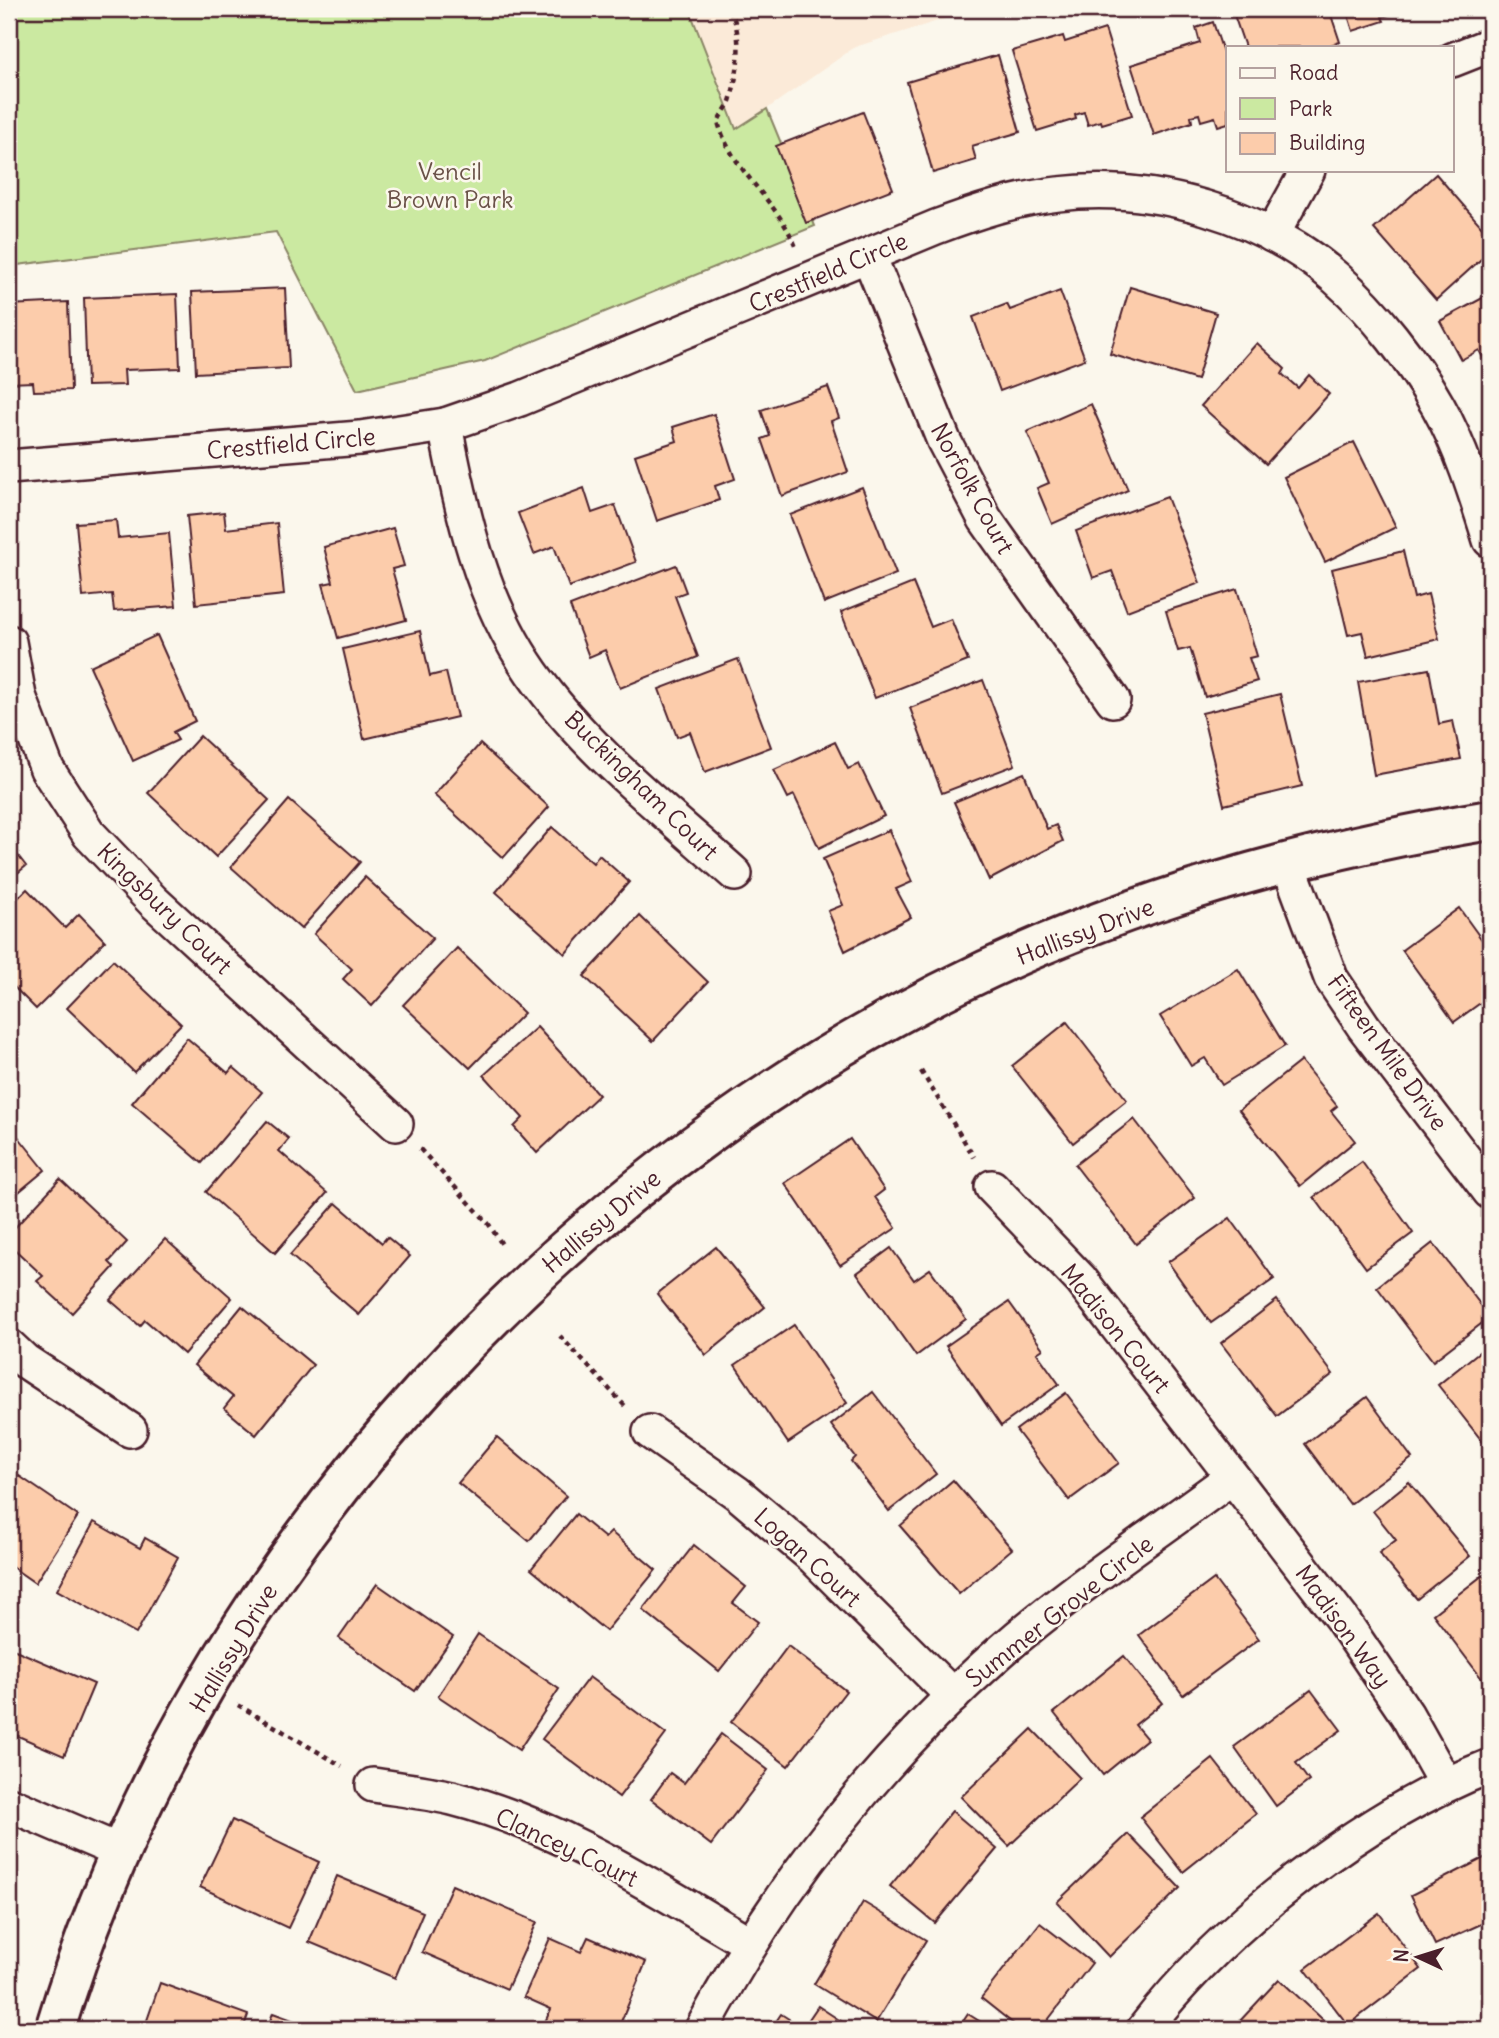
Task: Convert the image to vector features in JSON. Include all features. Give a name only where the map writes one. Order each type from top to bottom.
[{"type":"street","points":[[1454,60],[1490,46]]},
{"type":"street","points":[[1272,235],[1307,172]]},
{"type":"street","name":"Crestfield Circle","points":[[9,467],[360,438],[445,425],[520,398],[996,205],[1060,193],[1137,194],[1203,207],[1272,235],[1335,277],[1388,332],[1438,406],[1474,489],[1490,540]]},
{"type":"street","name":"Norfolk Court","points":[[869,256],[944,441],[985,519],[1113,700]]},
{"type":"street","name":"Buckingham Court","points":[[445,425],[460,506],[489,594],[531,672],[589,742],[735,874]]},
{"type":"street","name":"Kingsbury Court","points":[[9,642],[19,696],[47,769],[89,834],[153,901],[396,1124]]},
{"type":"street","name":"Hallissy Drive","points":[[55,2029],[121,1852],[207,1687],[247,1620],[305,1534],[420,1395],[527,1284],[606,1213],[694,1145],[818,1060],[1040,946],[1202,887],[1392,836],[1490,820]]},
{"type":"street","name":"Fifteen Mile Drive","points":[[1288,863],[1331,978],[1364,1027],[1490,1192]]},
{"type":"street","name":"Madison Court","points":[[992,1187],[1081,1280],[1232,1477]]},
{"type":"street","points":[[9,1346],[25,1361],[130,1430]]},
{"type":"street","name":"Logan Court","points":[[650,1432],[737,1493],[814,1558],[953,1696]]},
{"type":"street","name":"Summer Grove Circle","points":[[702,2029],[749,1944],[841,1818],[953,1696],[1050,1612],[1232,1477]]},
{"type":"street","name":"Madison Way","points":[[1232,1477],[1342,1619],[1407,1715],[1445,1783]]},
{"type":"street","points":[[1144,2029],[1234,1931],[1315,1867],[1445,1783],[1490,1766]]},
{"type":"street","name":"Clancey Court","points":[[373,1785],[453,1798],[523,1823],[599,1856],[749,1944]]},
{"type":"street","points":[[9,1804],[121,1852]]},
{"type":"path","points":[[730,9],[736,23],[739,46],[731,100],[718,122],[737,163],[786,225],[809,281]]},
{"type":"path","points":[[921,1071],[992,1187]]},
{"type":"path","points":[[396,1124],[488,1223],[503,1247]]},
{"type":"path","points":[[560,1336],[650,1432]]},
{"type":"path","points":[[207,1687],[373,1785]]},
{"type":"shaded area","points":[[688,9],[976,9],[855,47],[737,130]]},
{"type":"green space","name":"Vencil Brown Park","points":[[9,9],[689,9],[736,129],[767,109],[815,226],[485,361],[357,390],[276,232],[9,266]]},
{"type":"building","points":[[1232,9],[1329,9],[1340,42],[1327,46],[1245,46]]},
{"type":"building","points":[[1346,9],[1395,9],[1396,13],[1382,17],[1384,21],[1353,31]]},
{"type":"building","points":[[1213,22],[1226,61],[1226,124],[1218,126],[1215,117],[1201,121],[1199,114],[1191,116],[1192,122],[1154,135],[1131,65],[1200,43],[1196,28]]},
{"type":"building","points":[[1105,29],[1132,115],[1102,124],[1101,121],[1088,125],[1084,112],[1075,115],[1076,119],[1037,131],[1012,51],[1063,36],[1065,42]]},
{"type":"building","points":[[998,55],[1020,132],[972,146],[976,160],[933,173],[907,82]]},
{"type":"building","points":[[863,112],[893,189],[806,223],[776,146]]},
{"type":"building","points":[[1436,174],[1490,236],[1490,251],[1436,300],[1374,229]]},
{"type":"building","points":[[1130,287],[1216,313],[1197,380],[1110,354]]},
{"type":"building","points":[[285,288],[289,368],[196,373],[192,292]]},
{"type":"building","points":[[1060,291],[1085,359],[1000,391],[973,317],[1007,304],[1010,310]]},
{"type":"building","points":[[177,294],[180,368],[124,370],[125,385],[87,386],[84,298]]},
{"type":"building","points":[[1490,294],[1490,371],[1479,350],[1461,360],[1440,321]]},
{"type":"building","points":[[68,302],[71,390],[34,391],[33,382],[9,383],[9,305]]},
{"type":"building","points":[[1257,343],[1285,369],[1282,374],[1298,388],[1309,375],[1329,394],[1266,464],[1201,406]]},
{"type":"building","points":[[828,387],[839,418],[831,421],[848,472],[782,496],[762,439],[770,436],[761,410]]},
{"type":"building","points":[[1091,404],[1128,490],[1052,524],[1037,488],[1049,483],[1027,432]]},
{"type":"building","points":[[714,414],[735,479],[715,486],[719,500],[657,521],[635,455],[677,441],[673,427]]},
{"type":"building","points":[[1354,442],[1396,527],[1325,562],[1284,477]]},
{"type":"building","points":[[862,487],[896,574],[824,603],[790,515]]},
{"type":"building","points":[[584,488],[592,513],[615,505],[636,562],[569,587],[554,546],[534,554],[518,513]]},
{"type":"building","points":[[1167,497],[1200,583],[1127,611],[1112,571],[1093,578],[1076,531]]},
{"type":"building","points":[[224,512],[226,529],[277,523],[284,595],[196,604],[187,516]]},
{"type":"building","points":[[116,520],[118,538],[169,533],[176,606],[114,611],[112,594],[83,597],[76,523]]},
{"type":"building","points":[[393,528],[404,566],[392,569],[406,620],[338,638],[323,584],[333,582],[324,547]]},
{"type":"building","points":[[1403,551],[1414,598],[1428,594],[1439,639],[1368,656],[1362,632],[1348,635],[1332,569]]},
{"type":"building","points":[[676,565],[686,592],[675,596],[698,657],[620,688],[605,650],[589,657],[570,606]]},
{"type":"building","points":[[913,583],[931,627],[951,619],[968,661],[875,698],[841,612]]},
{"type":"building","points":[[1237,589],[1257,656],[1249,658],[1257,681],[1205,697],[1190,648],[1178,651],[1166,611]]},
{"type":"building","points":[[420,631],[430,676],[446,672],[457,717],[364,739],[343,649]]},
{"type":"building","points":[[157,635],[195,721],[173,732],[178,740],[133,761],[90,666]]},
{"type":"building","points":[[738,659],[771,747],[705,772],[690,732],[677,737],[659,689]]},
{"type":"building","points":[[1429,669],[1439,724],[1453,721],[1461,759],[1374,775],[1358,682]]},
{"type":"building","points":[[983,680],[1015,765],[942,793],[910,708]]},
{"type":"building","points":[[1280,694],[1302,786],[1224,805],[1202,713]]},
{"type":"building","points":[[200,736],[269,800],[216,857],[148,793]]},
{"type":"building","points":[[835,742],[848,769],[859,764],[884,816],[819,848],[794,795],[788,798],[774,770]]},
{"type":"building","points":[[480,744],[549,807],[503,858],[434,795]]},
{"type":"building","points":[[1024,773],[1047,829],[1056,825],[1063,841],[989,880],[954,802]]},
{"type":"building","points":[[289,800],[360,862],[301,929],[231,867]]},
{"type":"building","points":[[552,827],[593,863],[599,855],[629,882],[565,954],[496,892]]},
{"type":"building","points":[[889,830],[912,882],[896,889],[911,917],[845,951],[828,911],[843,905],[823,859]]},
{"type":"building","points":[[9,844],[26,866],[9,880]]},
{"type":"building","points":[[365,877],[433,938],[372,1006],[343,979],[352,969],[314,934]]},
{"type":"building","points":[[27,889],[65,928],[79,914],[105,941],[36,1009],[9,982],[9,907]]},
{"type":"building","points":[[1459,908],[1490,951],[1490,996],[1454,1022],[1402,950]]},
{"type":"building","points":[[640,916],[708,982],[653,1041],[584,976]]},
{"type":"building","points":[[457,948],[524,1013],[470,1068],[403,1005]]},
{"type":"building","points":[[113,960],[181,1024],[134,1072],[67,1008]]},
{"type":"building","points":[[1238,969],[1285,1046],[1222,1085],[1205,1058],[1191,1066],[1160,1016]]},
{"type":"building","points":[[1067,1022],[1127,1100],[1073,1143],[1012,1066]]},
{"type":"building","points":[[537,1027],[599,1095],[537,1153],[514,1127],[523,1118],[484,1075]]},
{"type":"building","points":[[187,1038],[228,1073],[233,1067],[262,1092],[202,1163],[132,1103]]},
{"type":"building","points":[[1301,1061],[1337,1106],[1331,1111],[1355,1141],[1300,1186],[1239,1110]]},
{"type":"building","points":[[1134,1119],[1195,1198],[1136,1244],[1075,1165]]},
{"type":"building","points":[[267,1121],[289,1139],[279,1151],[327,1193],[275,1253],[206,1192]]},
{"type":"building","points":[[9,1125],[45,1170],[9,1200]]},
{"type":"building","points":[[850,1139],[884,1190],[875,1197],[896,1228],[840,1265],[785,1183]]},
{"type":"building","points":[[1362,1162],[1413,1233],[1366,1268],[1314,1197]]},
{"type":"building","points":[[60,1179],[127,1242],[109,1262],[114,1267],[72,1313],[37,1281],[43,1276],[9,1244],[9,1234]]},
{"type":"building","points":[[336,1203],[382,1243],[387,1237],[410,1256],[359,1315],[290,1255]]},
{"type":"building","points":[[1230,1218],[1274,1279],[1211,1323],[1168,1262]]},
{"type":"building","points":[[165,1239],[232,1298],[184,1354],[145,1320],[140,1326],[110,1300]]},
{"type":"building","points":[[1433,1243],[1490,1317],[1433,1361],[1377,1287]]},
{"type":"building","points":[[716,1247],[765,1307],[706,1355],[657,1294]]},
{"type":"building","points":[[891,1248],[914,1280],[930,1269],[966,1319],[916,1356],[857,1273]]},
{"type":"building","points":[[1277,1300],[1333,1374],[1277,1416],[1221,1343]]},
{"type":"building","points":[[1009,1302],[1043,1349],[1037,1353],[1059,1384],[1001,1426],[946,1346]]},
{"type":"building","points":[[242,1306],[313,1365],[256,1435],[224,1408],[233,1397],[194,1365]]},
{"type":"building","points":[[794,1325],[847,1403],[788,1443],[735,1365]]},
{"type":"building","points":[[1490,1343],[1490,1451],[1438,1385]]},
{"type":"building","points":[[873,1392],[936,1474],[889,1511],[851,1461],[855,1457],[831,1425]]},
{"type":"building","points":[[1066,1393],[1119,1463],[1069,1500],[1016,1430]]},
{"type":"building","points":[[1367,1397],[1412,1458],[1350,1504],[1305,1444]]},
{"type":"building","points":[[497,1437],[566,1496],[529,1541],[458,1483]]},
{"type":"building","points":[[9,1469],[78,1516],[35,1583],[9,1565]]},
{"type":"building","points":[[953,1480],[1012,1549],[959,1594],[900,1526]]},
{"type":"building","points":[[1409,1482],[1470,1556],[1417,1599],[1379,1553],[1396,1540],[1373,1511]]},
{"type":"building","points":[[576,1514],[605,1538],[611,1532],[656,1570],[606,1631],[531,1569]]},
{"type":"building","points":[[94,1522],[140,1548],[145,1538],[178,1557],[136,1634],[57,1590]]},
{"type":"building","points":[[694,1545],[746,1587],[733,1603],[758,1622],[719,1671],[643,1610]]},
{"type":"building","points":[[1483,1575],[1490,1584],[1489,1688],[1433,1614]]},
{"type":"building","points":[[1214,1579],[1259,1639],[1183,1695],[1139,1635]]},
{"type":"building","points":[[377,1584],[453,1637],[415,1691],[339,1638]]},
{"type":"building","points":[[478,1634],[559,1689],[519,1750],[438,1696]]},
{"type":"building","points":[[788,1646],[846,1691],[788,1766],[731,1722]]},
{"type":"building","points":[[13,1649],[94,1684],[64,1756],[9,1732],[9,1659]]},
{"type":"building","points":[[1124,1656],[1162,1703],[1135,1725],[1147,1739],[1103,1775],[1054,1713]]},
{"type":"building","points":[[589,1677],[666,1734],[619,1797],[542,1739]]},
{"type":"building","points":[[1311,1690],[1341,1730],[1296,1763],[1309,1781],[1276,1806],[1234,1747]]},
{"type":"building","points":[[1032,1729],[1080,1778],[1009,1846],[961,1797]]},
{"type":"building","points":[[721,1734],[768,1770],[711,1845],[651,1799],[670,1773],[684,1783]]},
{"type":"building","points":[[1213,1759],[1256,1814],[1183,1872],[1140,1817]]},
{"type":"building","points":[[952,1811],[997,1849],[935,1923],[890,1886]]},
{"type":"building","points":[[232,1820],[319,1862],[288,1928],[200,1887]]},
{"type":"building","points":[[1128,1834],[1180,1888],[1109,1957],[1057,1902]]},
{"type":"building","points":[[1490,1855],[1490,1920],[1435,1945],[1411,1895]]},
{"type":"building","points":[[337,1876],[423,1912],[395,1978],[309,1942]]},
{"type":"building","points":[[452,1885],[537,1922],[507,1989],[422,1952]]},
{"type":"building","points":[[863,1902],[926,1940],[876,2022],[814,1984]]},
{"type":"building","points":[[1379,1913],[1421,1969],[1348,2025],[1305,1969]]},
{"type":"building","points":[[1040,1923],[1092,1963],[1041,2029],[1020,2029],[981,1998]]},
{"type":"building","points":[[588,1937],[646,1962],[618,2029],[562,2029],[545,2022],[551,2009],[524,1997],[550,1938],[581,1952]]},
{"type":"building","points":[[1279,1979],[1333,2029],[1244,2029],[1238,2023]]},
{"type":"building","points":[[160,1983],[248,2015],[243,2029],[144,2029]]},
{"type":"building","points":[[818,2006],[853,2029],[771,2029],[781,2014],[803,2028]]},
{"type":"building","points":[[273,2013],[317,2029],[267,2029]]},
{"type":"building","points":[[968,2014],[992,2029],[958,2029]]}]
